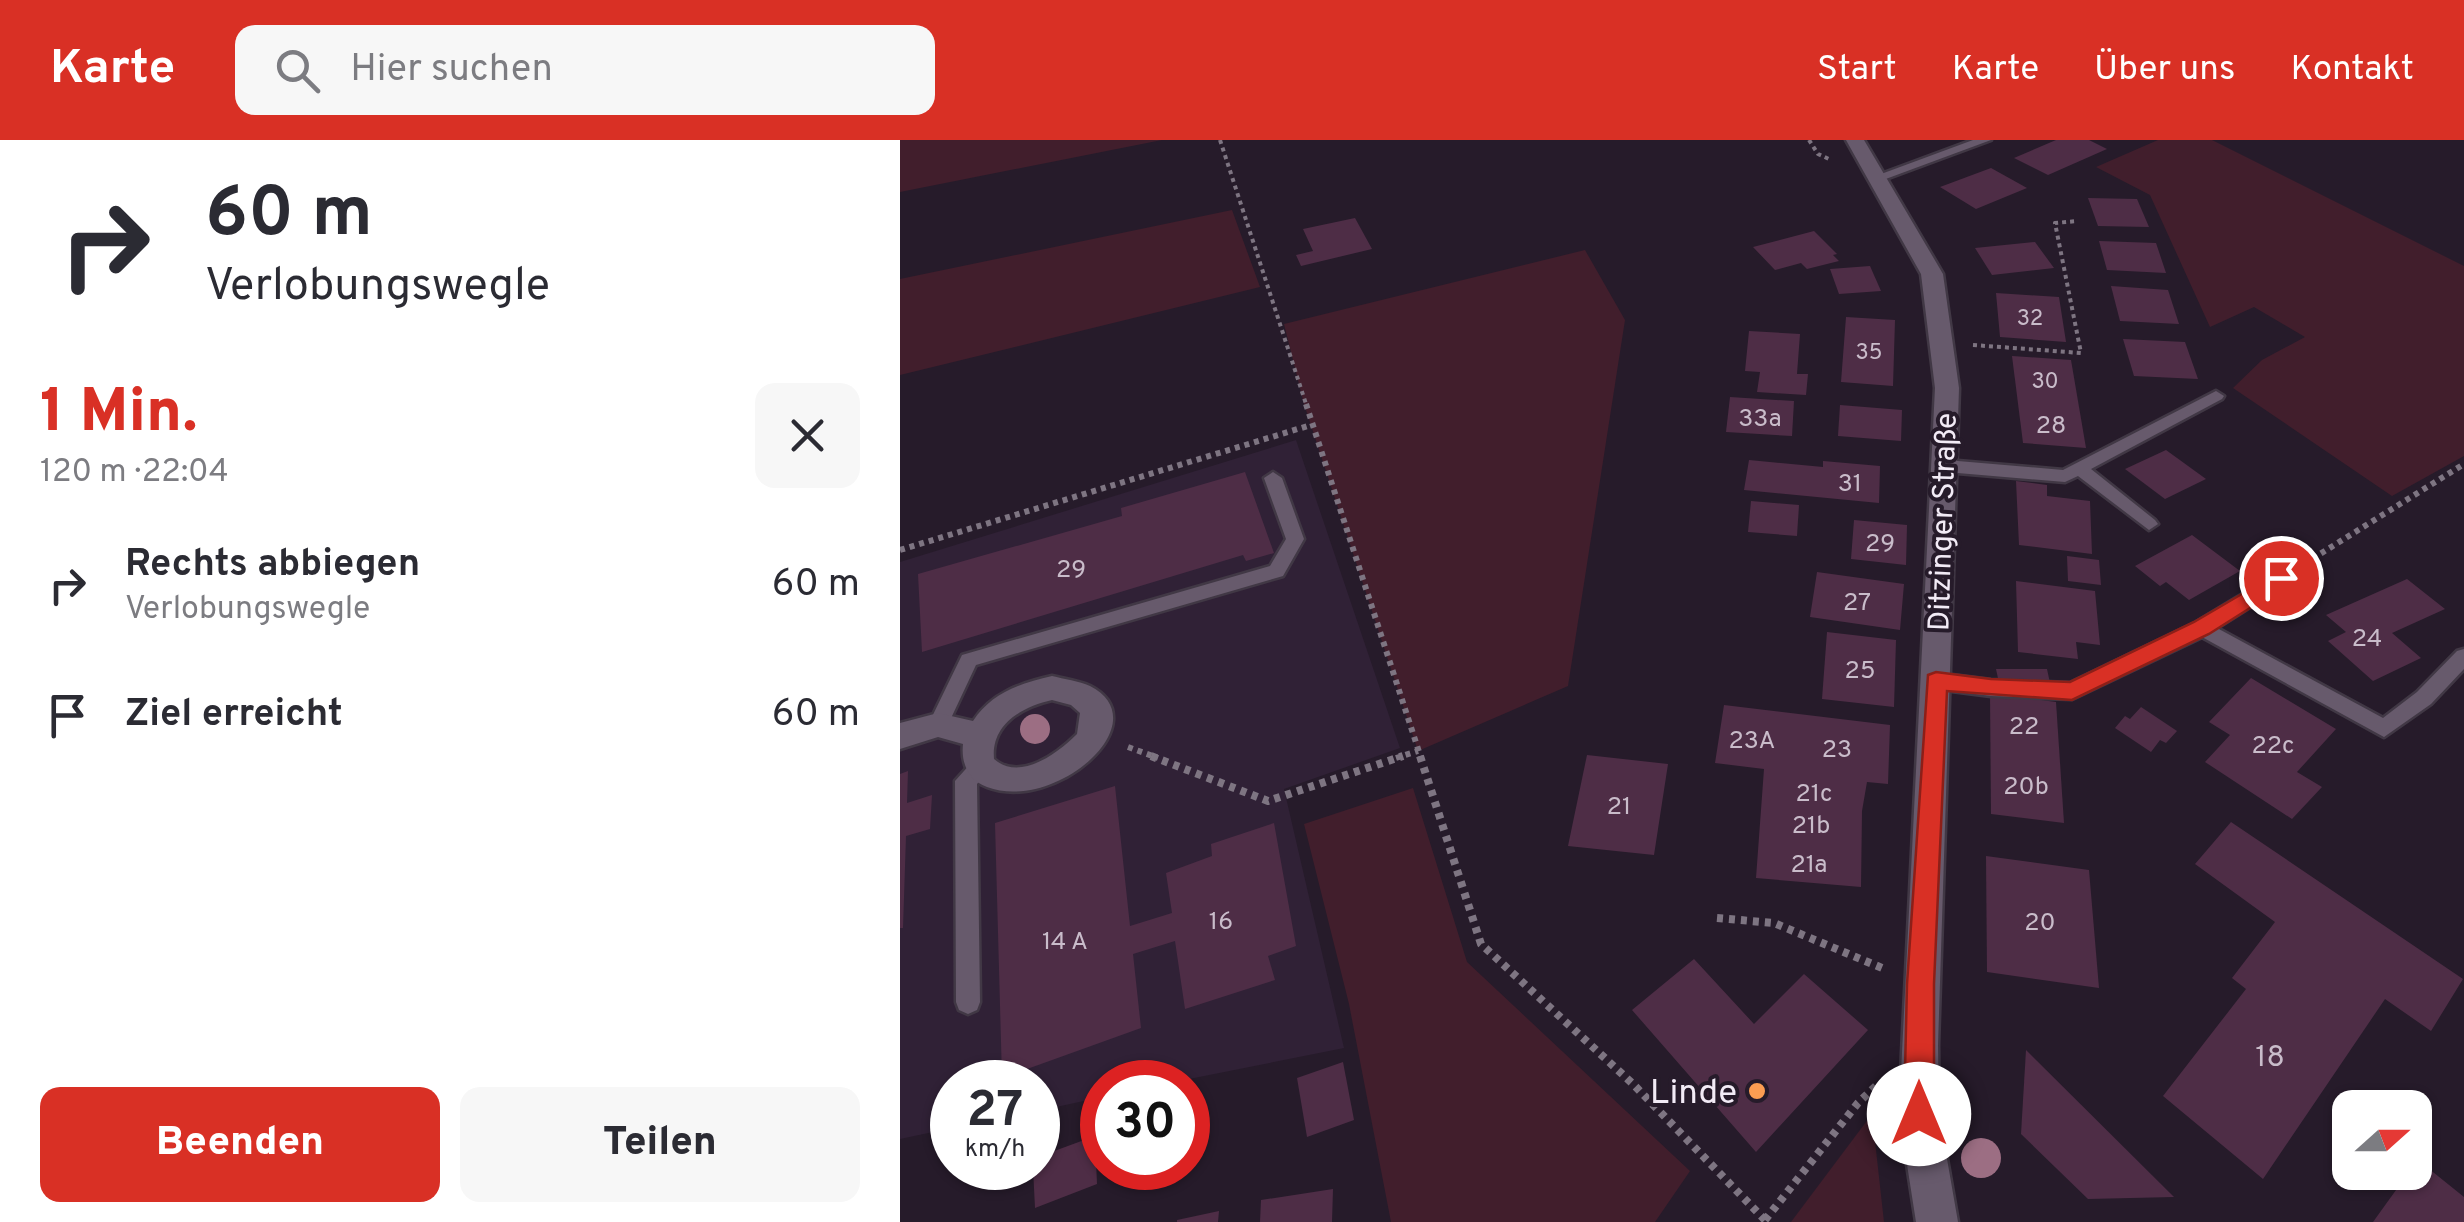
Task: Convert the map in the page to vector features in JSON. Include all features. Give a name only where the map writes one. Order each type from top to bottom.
[{"type":"street","name":"Ditzinger Straße","points":[[1854,140],[1932,274],[1944,343],[1946,466],[1919,1046],[1919,1114],[1937,1222]]},
{"type":"street","points":[[1052,688],[1076,691],[1088,698],[1097,714],[1094,734],[1073,760],[1036,778],[1013,781],[995,777],[981,767],[976,754],[979,734],[1000,709],[1017,698],[1052,688]]},
{"type":"street","points":[[900,736],[938,724],[979,734]]},
{"type":"lane","points":[[1879,177],[1986,140]]},
{"type":"lane","points":[[1946,466],[2050,476],[2080,469],[2216,396]]},
{"type":"lane","points":[[2080,469],[2148,524]]},
{"type":"lane","points":[[938,724],[969,660],[1276,571],[1295,538],[1273,478]]},
{"type":"lane","points":[[1936,681],[2072,691],[2202,628],[2281,578]]},
{"type":"lane","points":[[2202,628],[2384,729],[2424,698],[2464,656]]},
{"type":"lane","points":[[968,1002],[966,780],[981,767]]},
{"type":"path","points":[[1220,140],[1481,944],[1633,1084],[1765,1221],[1858,1104],[1919,1046]]},
{"type":"path","points":[[1944,343],[2081,353],[2055,223],[2078,221]]},
{"type":"path","points":[[900,550],[1311,425]]},
{"type":"path","points":[[2281,578],[2464,464]]},
{"type":"path","points":[[1094,734],[1268,801],[1418,752]]},
{"type":"path","points":[[1716,918],[1774,923],[1920,984]]},
{"type":"shaded area","points":[[900,140],[1162,140],[900,192]]},
{"type":"shaded area","points":[[2158,140],[2212,140],[2464,266],[2464,456],[2392,496],[2233,388],[2262,360],[2305,337],[2254,307],[2210,327],[2150,195],[2096,167]]},
{"type":"shaded area","points":[[1232,210],[1260,287],[900,375],[900,279]]},
{"type":"shaded area","points":[[1585,250],[1625,320],[1568,686],[1418,751],[1304,404],[1284,324]]},
{"type":"shaded area","points":[[1296,440],[1400,748],[1284,789],[1344,1048],[1210,1075],[1210,1060],[1080,1060],[1080,1102],[1060,1106],[1060,1060],[930,1060],[930,1133],[900,1139],[900,562]]},
{"type":"shaded area","points":[[1413,788],[1467,962],[1690,1171],[1655,1222],[1391,1222],[1349,1004],[1304,824]]},
{"type":"shaded area","points":[[1872,1114],[1884,1222],[1791,1222]]},
{"type":"building","points":[[2056,140],[2089,140],[2107,149],[2048,175],[2014,158]]},
{"type":"building","points":[[1991,168],[2027,188],[1976,209],[1940,187]]},
{"type":"building","points":[[2088,198],[2137,199],[2149,227],[2098,226]]},
{"type":"building","points":[[1355,218],[1372,249],[1301,266],[1296,255],[1313,251],[1303,229]]},
{"type":"building","points":[[1814,231],[1839,261],[1807,269],[1801,263],[1775,270],[1753,247]]},
{"type":"building","points":[[2099,241],[2156,243],[2166,273],[2107,270]]},
{"type":"building","points":[[2035,242],[2054,268],[1992,275],[1975,248]]},
{"type":"building","points":[[1870,266],[1881,291],[1839,294],[1830,269]]},
{"type":"building","points":[[2111,286],[2168,290],[2179,324],[2120,321]]},
{"type":"building","points":[[1996,293],[2059,297],[2066,342],[2000,337]]},
{"type":"building","points":[[1846,317],[1895,320],[1893,386],[1841,382]]},
{"type":"building","points":[[1749,331],[1800,334],[1797,374],[1808,374],[1806,395],[1757,392],[1760,372],[1745,371]]},
{"type":"building","points":[[2123,339],[2185,342],[2198,379],[2134,376]]},
{"type":"building","points":[[2012,356],[2071,360],[2086,448],[2023,443]]},
{"type":"building","points":[[1730,397],[1794,401],[1792,436],[1726,432]]},
{"type":"building","points":[[1840,405],[1902,410],[1901,441],[1838,436]]},
{"type":"building","points":[[2166,450],[2206,479],[2165,499],[2125,469]]},
{"type":"building","points":[[1749,460],[1823,467],[1823,461],[1880,466],[1879,503],[1744,490]]},
{"type":"building","points":[[1245,472],[1274,553],[1246,561],[1243,555],[922,652],[918,574],[1122,516],[1121,508]]},
{"type":"building","points":[[2016,481],[2047,485],[2047,496],[2090,501],[2092,554],[2019,545]]},
{"type":"building","points":[[1751,501],[1799,505],[1797,536],[1748,532]]},
{"type":"building","points":[[1854,520],[1907,525],[1906,565],[1851,559]]},
{"type":"building","points":[[2192,535],[2240,571],[2189,600],[2166,582],[2160,586],[2135,566]]},
{"type":"building","points":[[2067,556],[2099,560],[2101,585],[2068,581]]},
{"type":"building","points":[[1817,572],[1904,584],[1900,630],[1810,617]]},
{"type":"building","points":[[2407,579],[2445,609],[2392,633],[2421,658],[2373,681],[2328,641],[2346,632],[2326,615]]},
{"type":"building","points":[[2016,581],[2095,591],[2100,645],[2076,642],[2078,659],[2018,652]]},
{"type":"building","points":[[1827,632],[1896,640],[1894,707],[1822,699]]},
{"type":"building","points":[[1996,669],[2047,669],[2050,683],[1999,683]]},
{"type":"building","points":[[2251,678],[2336,729],[2297,772],[2322,787],[2292,819],[2205,762],[2230,735],[2209,722]]},
{"type":"building","points":[[1990,693],[2056,702],[2064,823],[1991,814]]},
{"type":"building","points":[[1724,705],[1890,725],[1888,784],[1867,782],[1862,811],[1861,887],[1756,878],[1764,769],[1715,763]]},
{"type":"building","points":[[2141,707],[2177,731],[2166,743],[2160,740],[2151,752],[2115,728],[2125,716],[2130,719]]},
{"type":"building","points":[[1587,755],[1668,764],[1654,855],[1568,846]]},
{"type":"building","points":[[908,771],[907,803],[932,795],[930,829],[906,836],[900,928],[900,774]]},
{"type":"building","points":[[1115,786],[1130,926],[1172,913],[1166,873],[1212,856],[1211,844],[1274,823],[1296,946],[1268,956],[1275,980],[1185,1009],[1175,941],[1133,954],[1141,1028],[1052,1060],[1002,1060],[995,823]]},
{"type":"building","points":[[2231,822],[2463,979],[2431,1031],[2385,999],[2263,1179],[2163,1096],[2246,989],[2232,978],[2275,922],[2195,864]]},
{"type":"building","points":[[1986,856],[2089,870],[2099,988],[1987,972]]},
{"type":"building","name":"Linde","points":[[1694,959],[1754,1024],[1804,974],[1868,1030],[1756,1152],[1632,1010]]},
{"type":"building","points":[[2026,1050],[2174,1197],[2088,1199],[2021,1134]]},
{"type":"building","points":[[1343,1062],[1354,1120],[1307,1137],[1297,1078]]},
{"type":"building","points":[[1080,1142],[1082,1190],[1035,1208],[1034,1190],[1060,1190],[1060,1149]]},
{"type":"building","points":[[2432,1171],[2464,1197],[2464,1222],[2373,1222],[2396,1190],[2432,1190]]},
{"type":"building","points":[[1333,1189],[1332,1222],[1260,1222],[1261,1200]]},
{"type":"building","points":[[1219,1211],[1218,1222],[1177,1222],[1177,1220]]},
{"type":"place","name":"Linde","points":[[1757,1091]]},
{"type":"route","points":[[1919,1114],[1920,984],[1936,681],[2072,691],[2202,628],[2281,578]]}]
